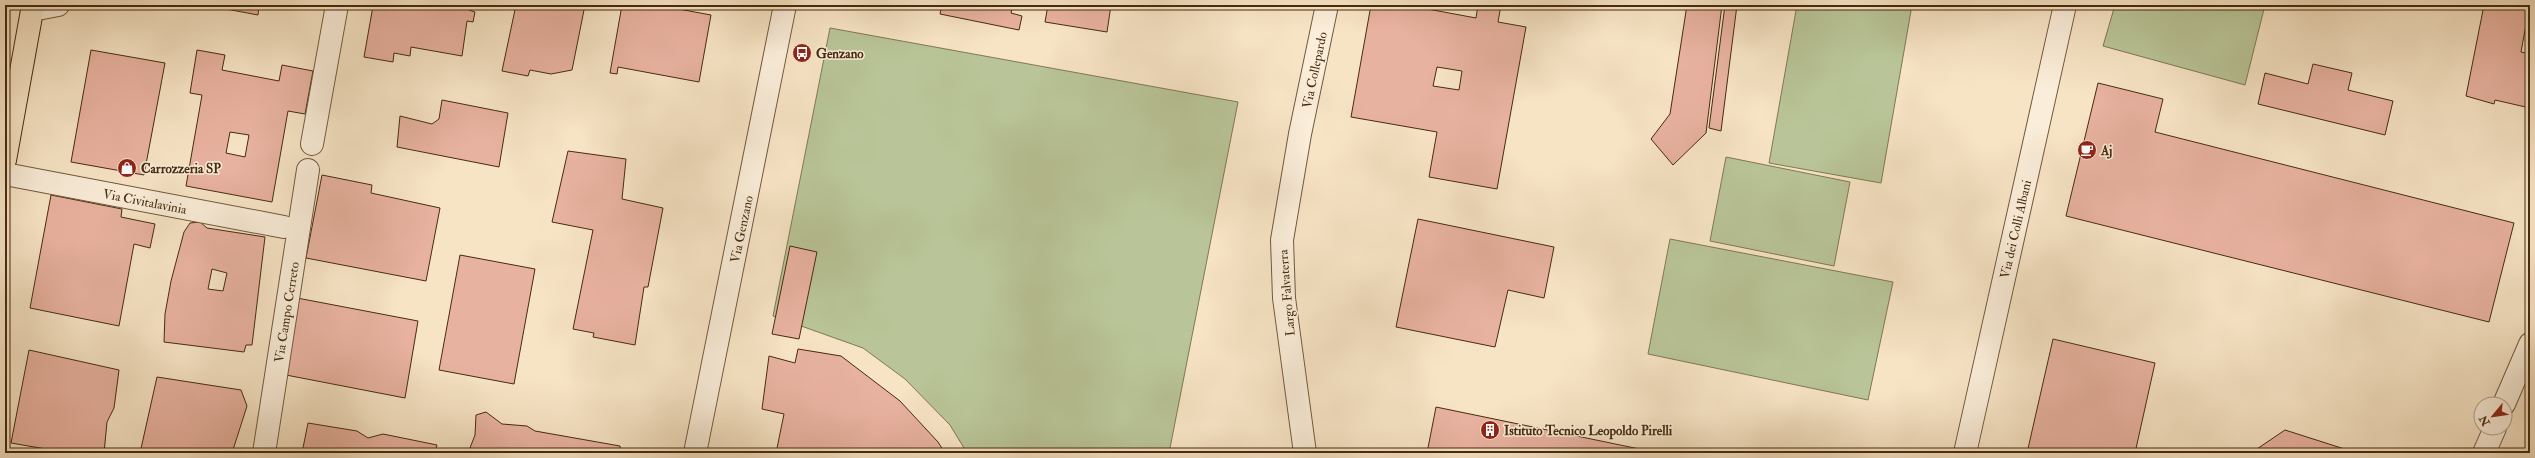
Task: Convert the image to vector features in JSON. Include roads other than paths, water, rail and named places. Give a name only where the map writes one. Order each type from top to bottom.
[{"type":"main road","points":[[5,160],[33,7]]},
{"type":"street","points":[[33,7],[58,5]]},
{"type":"street","points":[[312,144],[337,5]]},
{"type":"street","name":"Via Genzano","points":[[695,453],[785,5]]},
{"type":"street","name":"Via Collepardo","points":[[1300,134],[1327,5]]},
{"type":"street","name":"Via dei Colli Albani","points":[[1965,453],[2066,5]]},
{"type":"street","name":"Largo Falvaterra","points":[[1300,134],[1284,223],[1281,258],[1284,298],[1306,453]]},
{"type":"street","name":"Via Campo Cerreto","points":[[264,453],[308,170]]},
{"type":"street","name":"Via Civitalavinia","points":[[5,174],[284,227]]},
{"type":"street","points":[[2507,396],[2530,344]]},
{"type":"street","points":[[2484,453],[2491,436]]},
{"type":"place","name":"Genzano","points":[[802,53]]},
{"type":"place","name":"Aj","points":[[2087,150]]},
{"type":"place","name":"Carrozzeria SP","points":[[127,168]]},
{"type":"place","name":"Istituto Tecnico Leopoldo Pirelli","points":[[1490,430]]}]
